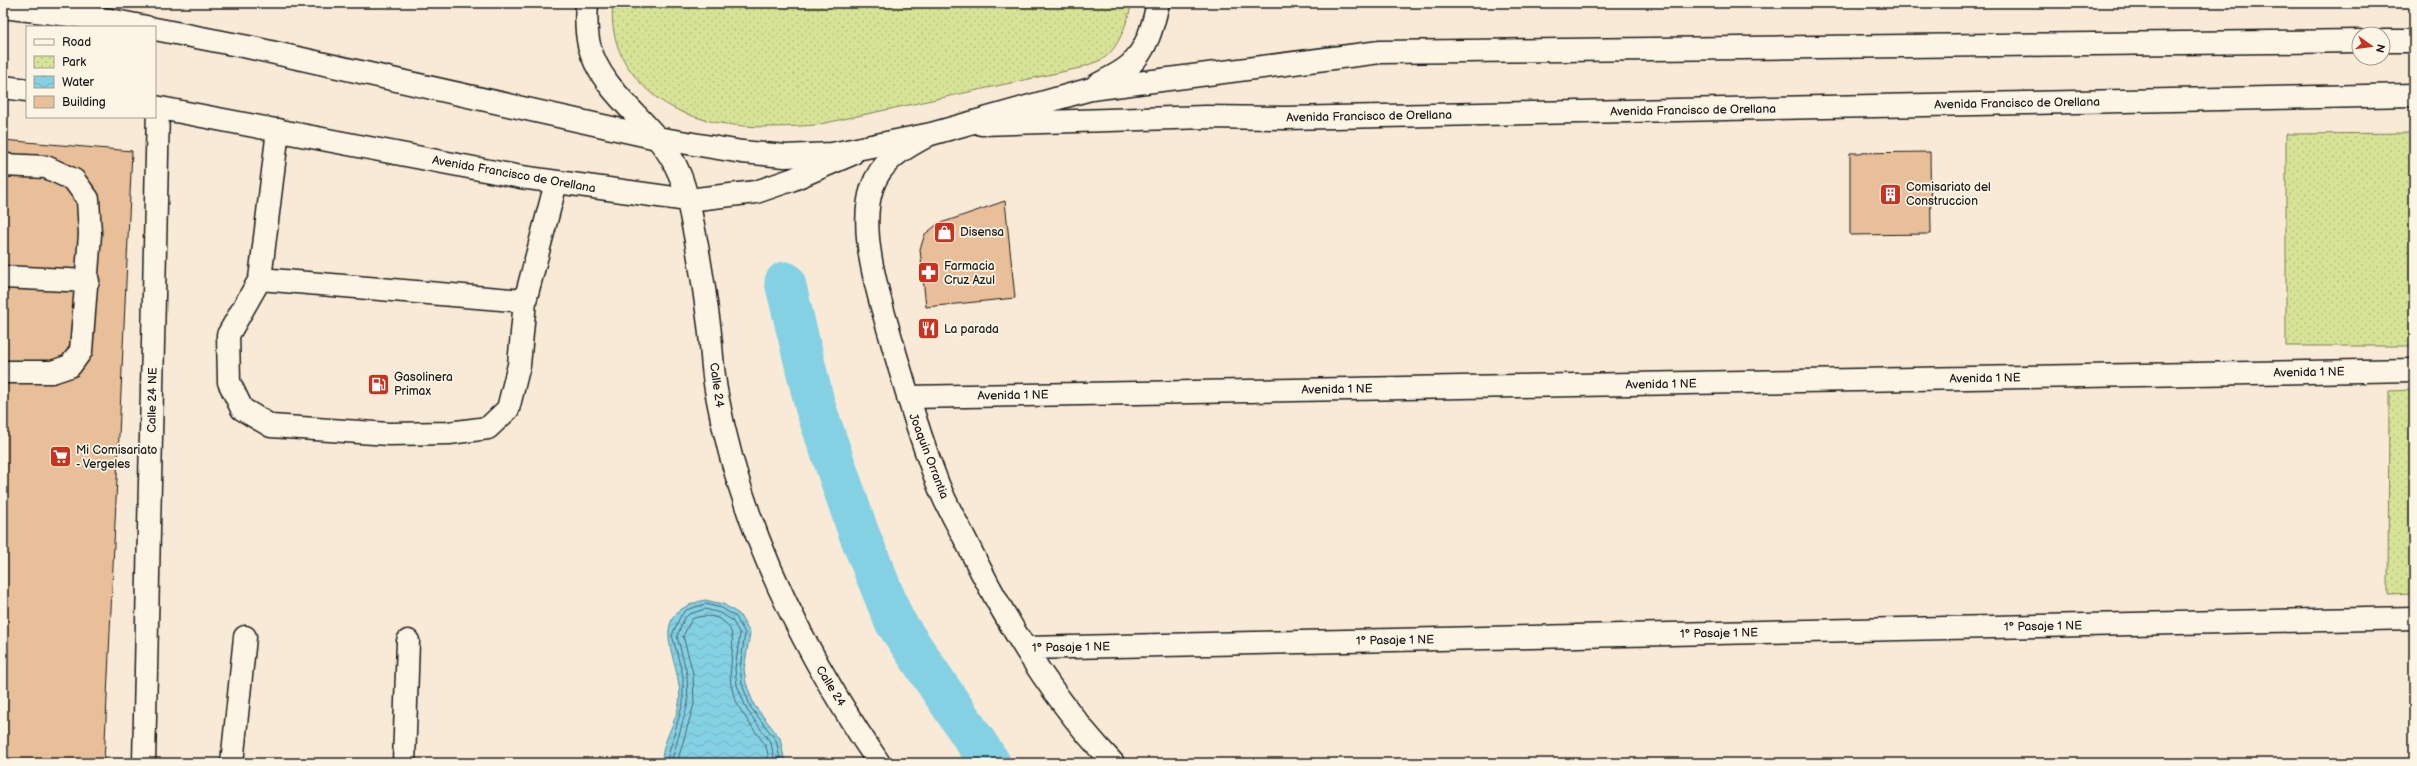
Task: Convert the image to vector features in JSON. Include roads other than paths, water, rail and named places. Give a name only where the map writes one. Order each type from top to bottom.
[{"type":"main road","name":"Calle 24","points":[[587,3],[589,45],[598,66],[610,86],[657,138],[679,173],[688,200],[709,325],[717,394],[736,474],[770,568],[814,658],[879,763]]},
{"type":"main road","points":[[1091,89],[1129,66],[1144,47],[1153,28],[1158,3]]},
{"type":"main road","points":[[3,7],[110,20],[141,26]]},
{"type":"main road","name":"Avenida Francisco de Orellana","points":[[156,29],[248,47],[657,138],[742,152],[785,156],[832,154],[868,148],[972,124],[1091,89],[1380,52],[2351,41]]},
{"type":"main road","points":[[2391,41],[2414,41]]},
{"type":"main road","points":[[3,87],[26,90]]},
{"type":"main road","name":"Avenida Francisco de Orellana","points":[[972,124],[1206,117],[1285,118],[2414,95]]},
{"type":"main road","name":"Avenida Francisco de Orellana","points":[[157,108],[556,182],[688,200],[756,192],[791,180],[868,148]]},
{"type":"main road","name":"Calle 24 NE","points":[[144,763],[157,108]]},
{"type":"main road","points":[[278,130],[260,279],[228,335],[228,382],[242,409],[271,426],[389,434],[449,433],[488,428],[508,409],[519,365],[525,301],[556,182]]},
{"type":"main road","name":"Joaquin Orrantia","points":[[931,134],[890,158],[878,175],[872,188],[868,207],[871,259],[883,313],[908,397],[936,480],[981,572],[1025,648],[1084,732],[1113,763]]},
{"type":"main road","points":[[3,165],[46,167],[74,180],[88,199],[90,234],[88,281],[82,350],[70,366],[52,372],[3,372]]},
{"type":"main road","points":[[3,277],[88,281]]},
{"type":"main road","points":[[260,279],[525,301]]},
{"type":"main road","name":"Avenida 1 NE","points":[[908,397],[2414,370]]},
{"type":"main road","name":"1° Pasaje 1 NE","points":[[1025,648],[2414,618]]},
{"type":"main road","points":[[232,763],[245,637]]},
{"type":"main road","points":[[404,763],[408,641]]},
{"type":"water","points":[[705,600],[723,604],[739,614],[750,633],[744,669],[746,683],[754,705],[780,738],[785,763],[662,763],[662,756],[666,741],[679,704],[677,673],[670,642],[669,629],[674,617],[685,607]]},
{"type":"waterway","points":[[785,282],[815,406],[858,531],[894,620],[990,763]]},
{"type":"place","name":"Comisariato del Construccion","points":[[1890,194]]},
{"type":"place","name":"Disensa","points":[[945,232]]},
{"type":"place","name":"Farmacia Cruz Azul","points":[[929,273]]},
{"type":"place","name":"La parada","points":[[929,329]]},
{"type":"place","name":"Gasolinera Primax","points":[[378,384]]},
{"type":"place","name":"Mi Comisariato - Vergeles","points":[[61,457]]}]
